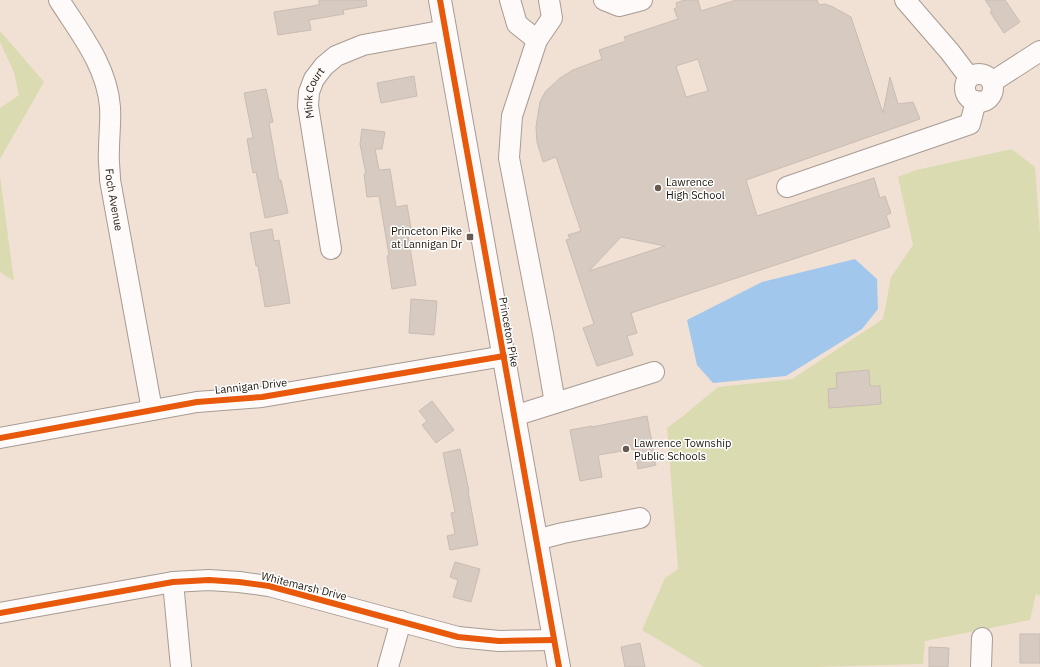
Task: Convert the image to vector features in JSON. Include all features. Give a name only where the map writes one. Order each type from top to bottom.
[{"type":"main road","name":"Princeton Pike","points":[[440,0],[559,667]]},
{"type":"street","name":"Foch Avenue","points":[[59,0],[92,50],[107,86],[110,106],[110,180],[152,410]]},
{"type":"street","points":[[510,0],[517,24],[537,40]]},
{"type":"street","points":[[549,0],[552,18],[537,40],[512,116],[509,158],[555,403]]},
{"type":"street","points":[[604,0],[619,6],[642,0]]},
{"type":"street","points":[[905,0],[970,77]]},
{"type":"street","name":"Mink Court","points":[[331,249],[308,106],[309,92],[314,79],[324,66],[336,56],[363,45],[446,30]]},
{"type":"street","points":[[999,77],[982,74],[973,75],[965,85],[966,93],[972,100],[984,100],[991,95],[999,77],[1040,51]]},
{"type":"street","points":[[787,187],[970,124],[976,101]]},
{"type":"street","name":"Lannigan Drive","points":[[0,438],[197,402],[262,397],[504,356]]},
{"type":"street","points":[[514,416],[654,372]]},
{"type":"street","points":[[536,540],[563,533],[640,518]]},
{"type":"street","name":"Whitemarsh Drive","points":[[0,612],[173,582],[209,580],[269,586],[458,636],[499,641],[554,640]]},
{"type":"street","points":[[173,582],[181,667]]},
{"type":"street","points":[[388,667],[401,621]]},
{"type":"street","points":[[981,667],[982,638]]},
{"type":"green space","points":[[0,31],[44,82],[0,159],[0,108],[19,95],[14,72],[0,42]]},
{"type":"green space","points":[[1012,149],[1035,167],[1040,234],[1040,596],[1036,594],[1030,620],[925,641],[923,664],[814,667],[704,667],[642,630],[665,578],[678,569],[667,428],[718,387],[792,379],[883,319],[891,277],[913,245],[898,177],[916,170]]},
{"type":"green space","points":[[0,176],[14,281],[0,272]]},
{"type":"water","points":[[855,259],[877,279],[878,309],[862,329],[786,376],[713,383],[697,365],[687,320],[762,282]]},
{"type":"building","points":[[319,0],[366,0],[367,6],[343,10],[344,14],[309,20],[311,30],[278,35],[274,12],[319,5]]},
{"type":"building","name":"Lawrence High School","points":[[684,0],[698,0],[701,11],[736,0],[817,0],[819,5],[825,4],[833,7],[851,17],[883,113],[890,77],[898,104],[913,102],[920,119],[746,180],[757,216],[874,178],[880,198],[885,196],[891,213],[886,215],[890,227],[631,313],[637,333],[627,336],[633,355],[597,366],[583,328],[594,324],[566,240],[570,239],[568,235],[581,231],[556,157],[543,162],[537,142],[536,127],[540,102],[545,92],[560,78],[573,70],[602,59],[599,50],[626,41],[624,37],[678,19],[674,9],[677,7],[676,3]],"holes":[[[698,59],[708,91],[686,97],[676,66]],[[621,237],[665,246],[589,271]]]},
{"type":"building","points":[[985,0],[1005,0],[1020,22],[1004,33],[990,12],[992,10]]},
{"type":"building","points":[[414,76],[417,96],[381,103],[377,83]]},
{"type":"building","points":[[266,89],[273,122],[269,123],[279,180],[281,180],[288,213],[265,218],[256,172],[253,173],[247,139],[253,138],[244,93]]},
{"type":"building","points":[[362,129],[385,132],[382,149],[375,149],[379,170],[390,169],[396,207],[407,205],[412,234],[408,235],[416,285],[392,289],[387,256],[389,255],[379,196],[367,197],[364,174],[366,174],[360,144]]},
{"type":"building","points":[[272,229],[274,241],[279,240],[290,303],[265,307],[258,266],[256,266],[250,233]]},
{"type":"building","points":[[411,299],[437,301],[434,335],[409,333]]},
{"type":"building","points":[[869,370],[870,386],[880,386],[881,404],[829,408],[828,389],[837,388],[836,373]]},
{"type":"building","points":[[432,401],[454,430],[436,443],[422,425],[427,421],[419,411]]},
{"type":"building","name":"Lawrence Township Public Schools","points":[[647,416],[656,465],[638,469],[634,449],[598,455],[602,477],[580,481],[570,430]]},
{"type":"building","points":[[460,449],[478,545],[450,550],[447,536],[455,534],[451,513],[455,512],[443,453]]},
{"type":"building","points":[[455,562],[480,569],[471,602],[453,597],[458,580],[450,577]]},
{"type":"building","points":[[1020,634],[1040,634],[1040,663],[1020,663]]},
{"type":"building","points":[[640,643],[645,667],[625,667],[621,647]]},
{"type":"building","points":[[929,647],[949,648],[948,667],[929,667]]},
{"type":"cycle path","points":[[440,0],[559,667]]},
{"type":"cycle path","points":[[0,438],[197,402],[262,397],[504,356]]},
{"type":"cycle path","points":[[0,613],[173,582],[209,580],[269,586],[458,637],[499,641],[554,640]]},
{"type":"place","name":"Lawrence High School","points":[[658,188]]},
{"type":"place","name":"Princeton Pike at Lannigan Dr","points":[[470,237]]},
{"type":"place","name":"Lawrence Township Public Schools","points":[[626,449]]}]
